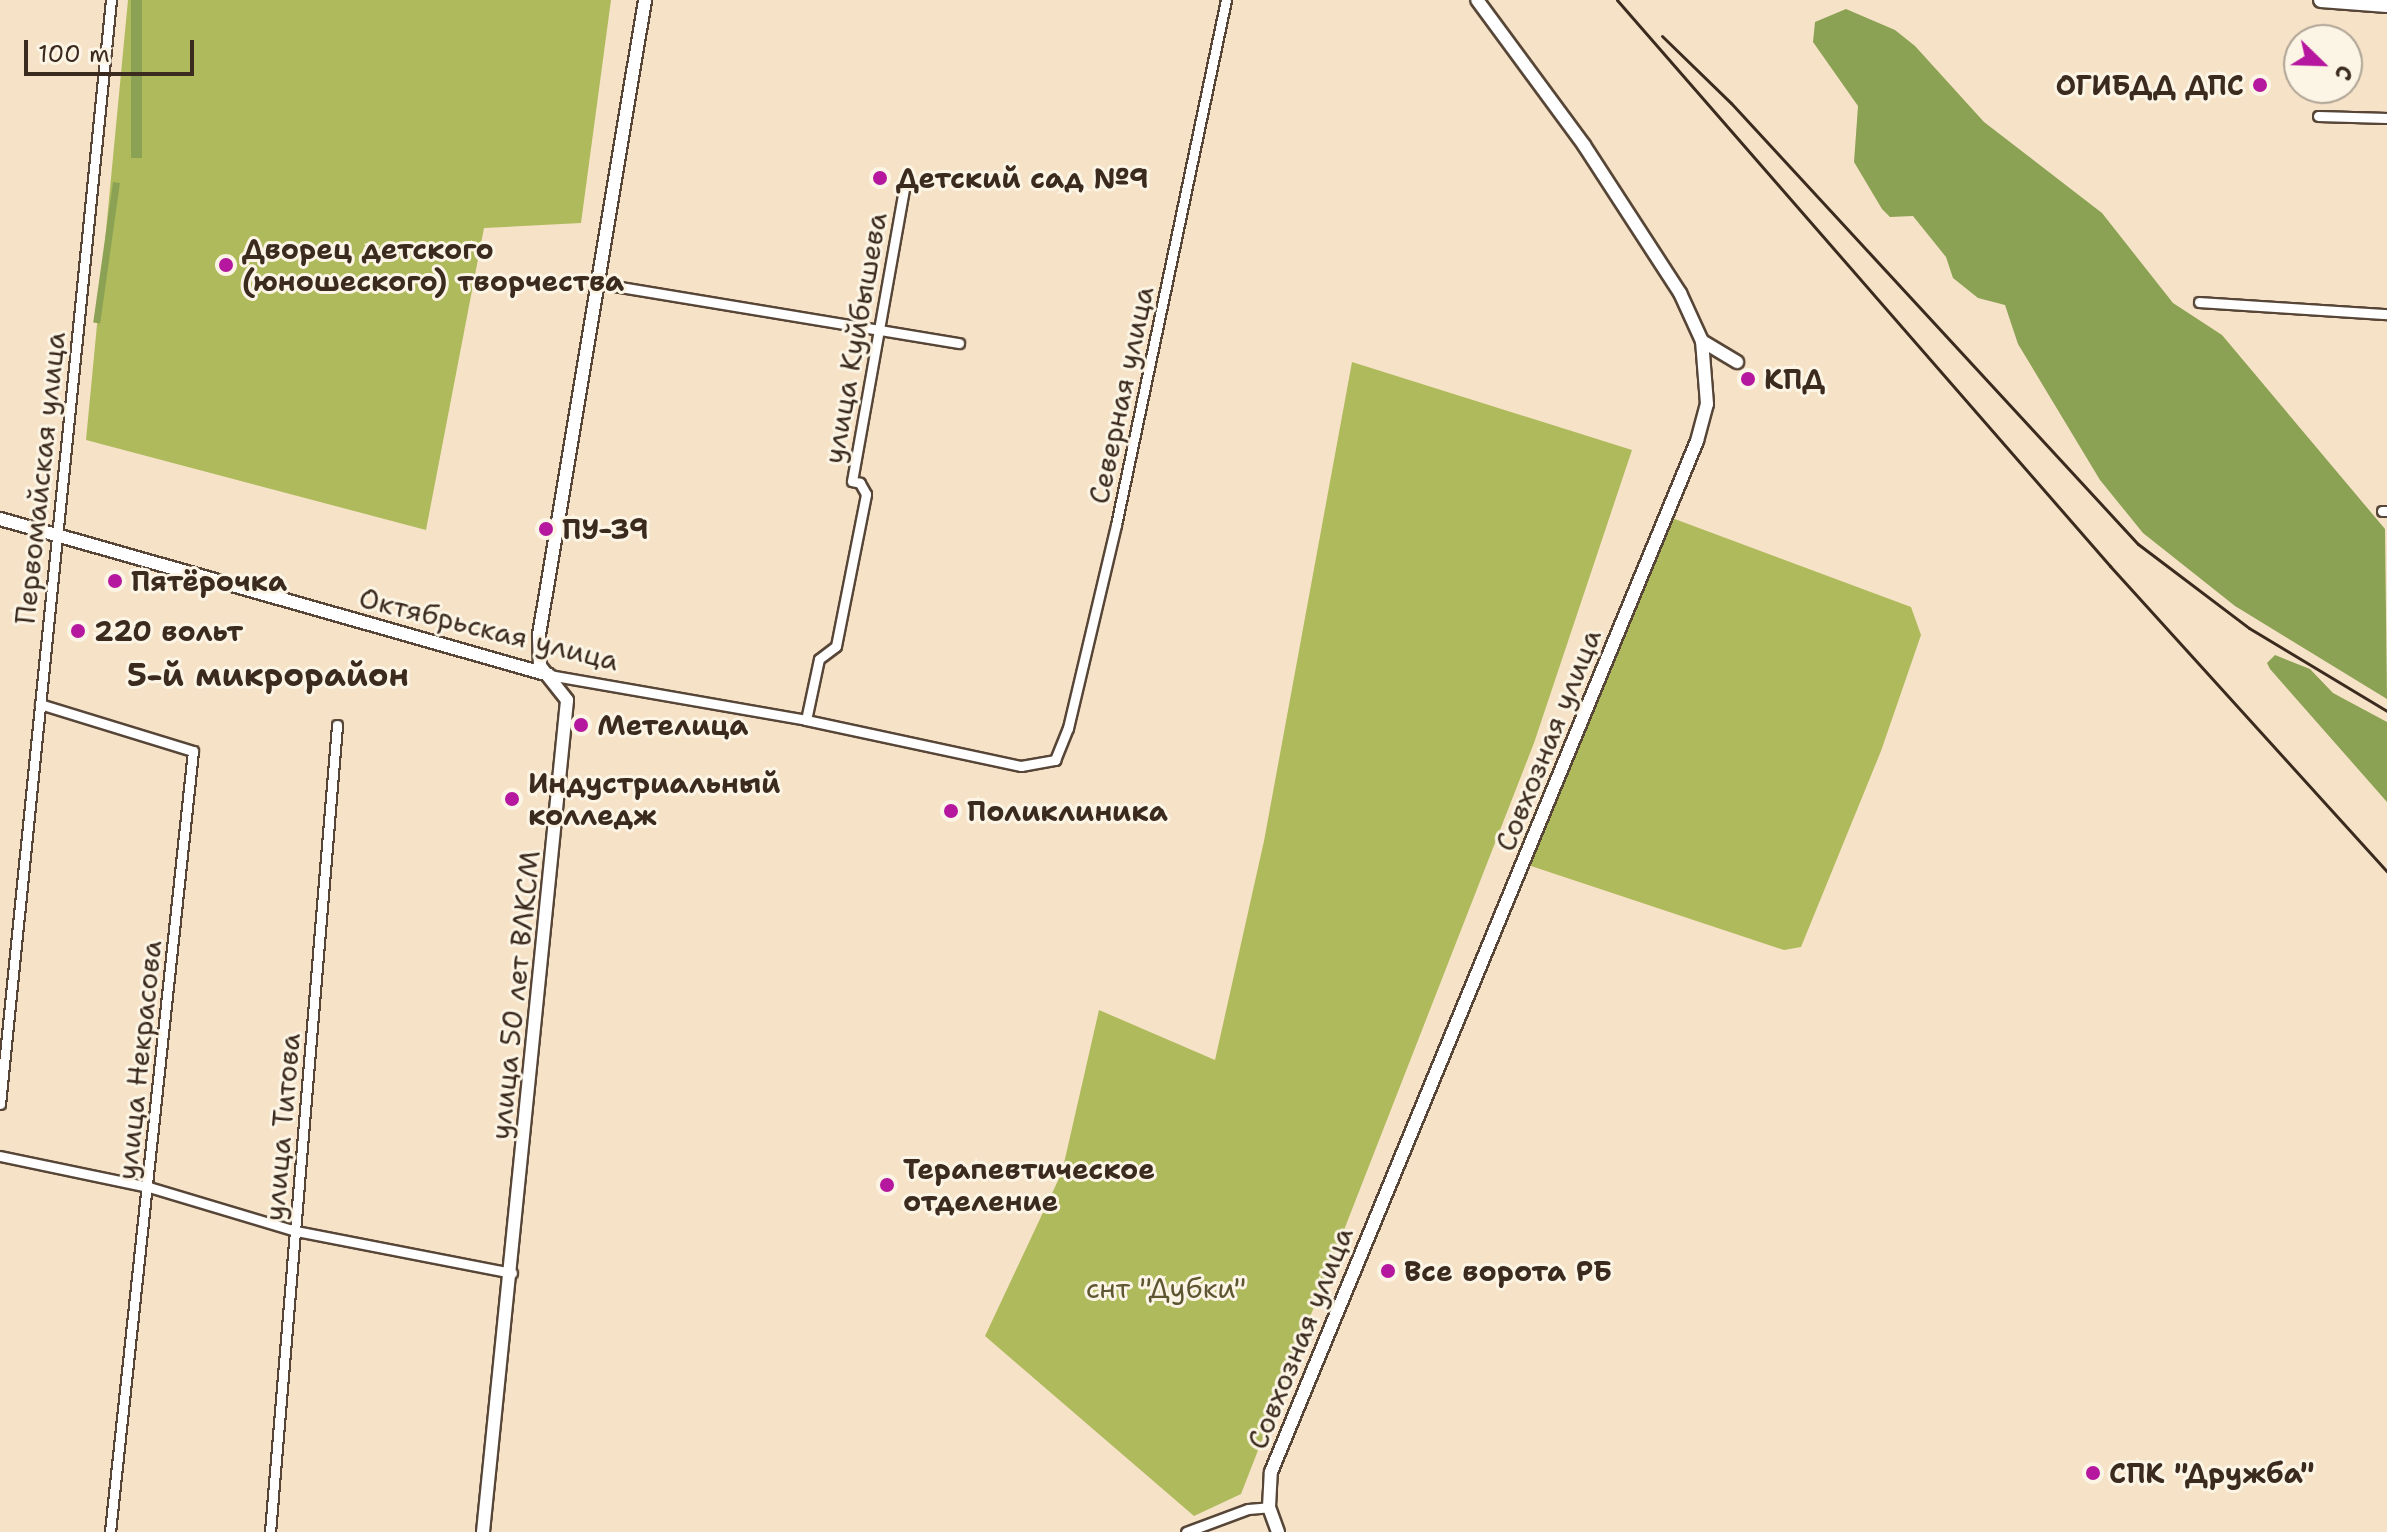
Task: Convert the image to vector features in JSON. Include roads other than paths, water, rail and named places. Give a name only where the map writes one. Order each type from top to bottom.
[{"type":"main road","points":[[2321,0],[2387,5]]},
{"type":"street","name":"Первомайская улица","points":[[0,1104],[111,0]]},
{"type":"street","name":"улица 50 лет ВЛКСМ","points":[[483,1532],[512,1273],[567,700],[540,666],[539,635],[645,0]]},
{"type":"street","name":"Северная улица","points":[[1021,766],[1055,760],[1068,728],[1116,525],[1226,0]]},
{"type":"street","name":"Совхозная улица","points":[[1278,1532],[1269,1507],[1271,1472],[1697,441],[1709,388],[1702,341],[1656,253],[1477,0]]},
{"type":"street","points":[[2318,116],[2387,118]]},
{"type":"street","name":"улица Куйбышева","points":[[806,720],[819,659],[836,646],[866,494],[864,487],[852,481],[905,184]]},
{"type":"street","points":[[596,283],[959,343]]},
{"type":"street","points":[[2199,302],[2387,314]]},
{"type":"street","points":[[1702,341],[1737,362]]},
{"type":"street","name":"Октябрьская улица","points":[[0,519],[549,675],[806,720],[1021,766]]},
{"type":"street","name":"улица Некрасова","points":[[40,704],[193,751],[110,1532]]},
{"type":"street","name":"улица Титова","points":[[270,1532],[337,725]]},
{"type":"street","points":[[0,1156],[149,1187],[296,1231],[512,1273]]},
{"type":"street","points":[[1186,1532],[1237,1512],[1269,1507]]},
{"type":"railway","points":[[1617,0],[2110,566],[2387,871]]},
{"type":"railway","points":[[1662,36],[1731,103],[2138,544],[2249,628],[2387,711]]},
{"type":"place","name":"ОГИБДД ДПС","points":[[2260,85]]},
{"type":"place","name":"Детский сад №9","points":[[880,178]]},
{"type":"place","name":"Дворец детского (юношеского) творчества","points":[[226,265]]},
{"type":"place","name":"КПД","points":[[1748,379]]},
{"type":"place","name":"ПУ-39","points":[[546,529]]},
{"type":"place","name":"Пятёрочка","points":[[115,581]]},
{"type":"place","name":"220 вольт","points":[[78,631]]},
{"type":"place","name":"Метелица","points":[[581,725]]},
{"type":"place","name":"Индустриальный колледж","points":[[512,799]]},
{"type":"place","name":"Поликлиника","points":[[951,811]]},
{"type":"place","name":"Терапевтическое отделение","points":[[887,1185]]},
{"type":"place","name":"Все ворота РБ","points":[[1388,1271]]},
{"type":"place","name":"СПК \"Дружба\"","points":[[2093,1473]]},
{"type":"district","name":"5-й микрорайон","points":[[268,675]]},
{"type":"park label","name":"снт \"Дубки\"","points":[[1166,1288]]}]
